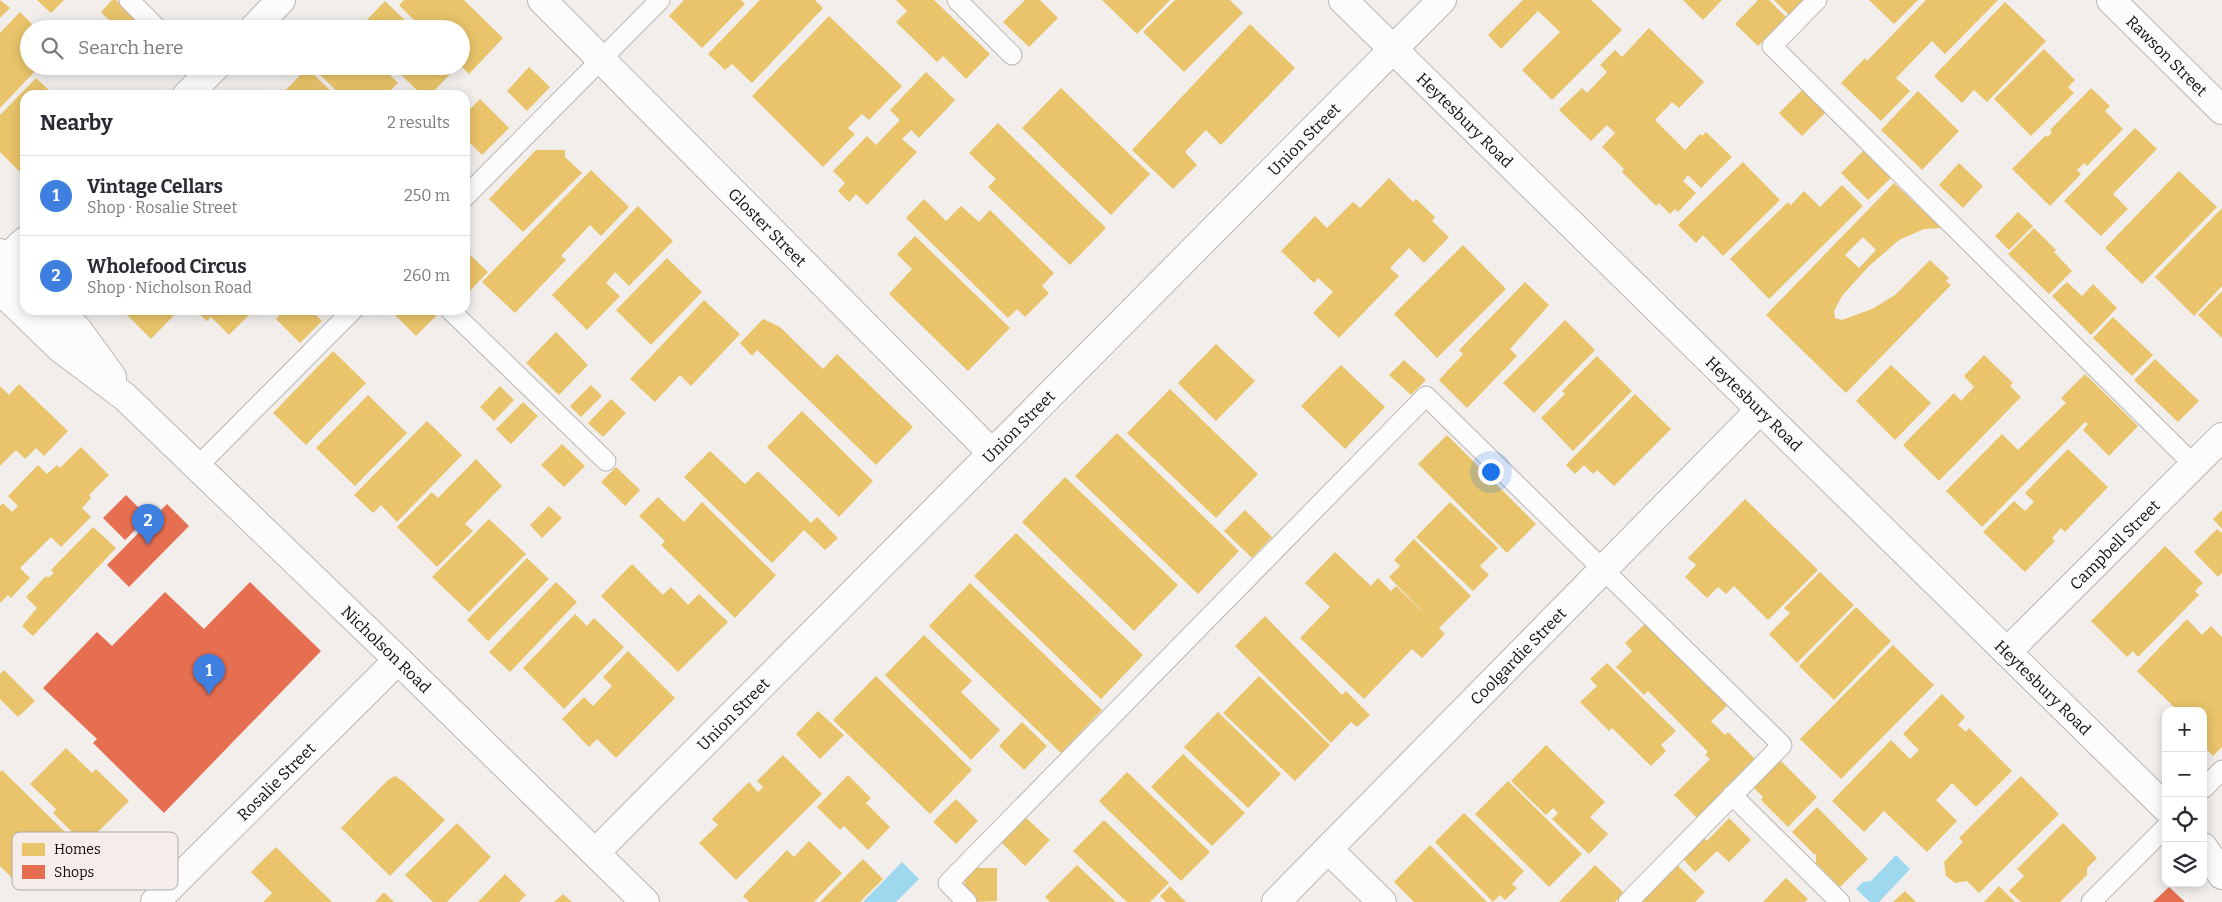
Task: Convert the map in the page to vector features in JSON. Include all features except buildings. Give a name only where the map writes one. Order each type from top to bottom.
[{"type":"street","points":[[262,20],[281,0]]},
{"type":"street","name":"Gloster Street","points":[[542,0],[992,453]]},
{"type":"street","name":"Heytesbury Road","points":[[1343,0],[2162,804]]},
{"type":"street","name":"Union Street","points":[[595,853],[1442,0]]},
{"type":"street","name":"Rawson Street","points":[[2111,0],[2222,110]]},
{"type":"street","name":"Nicholson Road","points":[[0,290],[20,309]]},
{"type":"street","name":"Nicholson Road","points":[[26,315],[60,348],[125,397],[198,466],[645,902]]},
{"type":"street","name":"Nicholson Road","points":[[63,315],[78,330],[125,397]]},
{"type":"street","name":"Coolgardie Street","points":[[1276,902],[1760,410]]},
{"type":"street","name":"Campbell Street","points":[[2007,652],[2222,437]]},
{"type":"street","name":"Rosalie Street","points":[[178,879],[398,660]]},
{"type":"street","points":[[2207,845],[2222,855]]},
{"type":"street","points":[[1328,849],[1382,902]]},
{"type":"street","points":[[2207,853],[2222,875]]},
{"type":"street","name":"Rosalie Street","points":[[155,902],[167,890]]},
{"type":"lane","points":[[129,0],[149,20]]},
{"type":"lane","points":[[470,192],[660,0]]},
{"type":"lane","points":[[957,0],[1012,55]]},
{"type":"lane","points":[[1817,0],[1772,46],[2194,465]]},
{"type":"lane","points":[[198,466],[348,315]]},
{"type":"lane","points":[[455,315],[606,461]]},
{"type":"lane","points":[[967,902],[948,883],[1426,396],[1782,745],[1628,902]]},
{"type":"lane","points":[[2207,785],[2222,770]]},
{"type":"lane","points":[[1732,796],[1840,902]]},
{"type":"lane","points":[[2092,902],[2162,831]]},
{"type":"water","points":[[1896,855],[1910,869],[1879,902],[1870,902],[1856,889],[1863,882],[1871,881]]},
{"type":"water","points":[[902,862],[919,879],[896,902],[863,902]]},
{"type":"place","name":"Wholefood Circus","points":[[148,545]]},
{"type":"place","name":"Vintage Cellars","points":[[209,695]]}]
